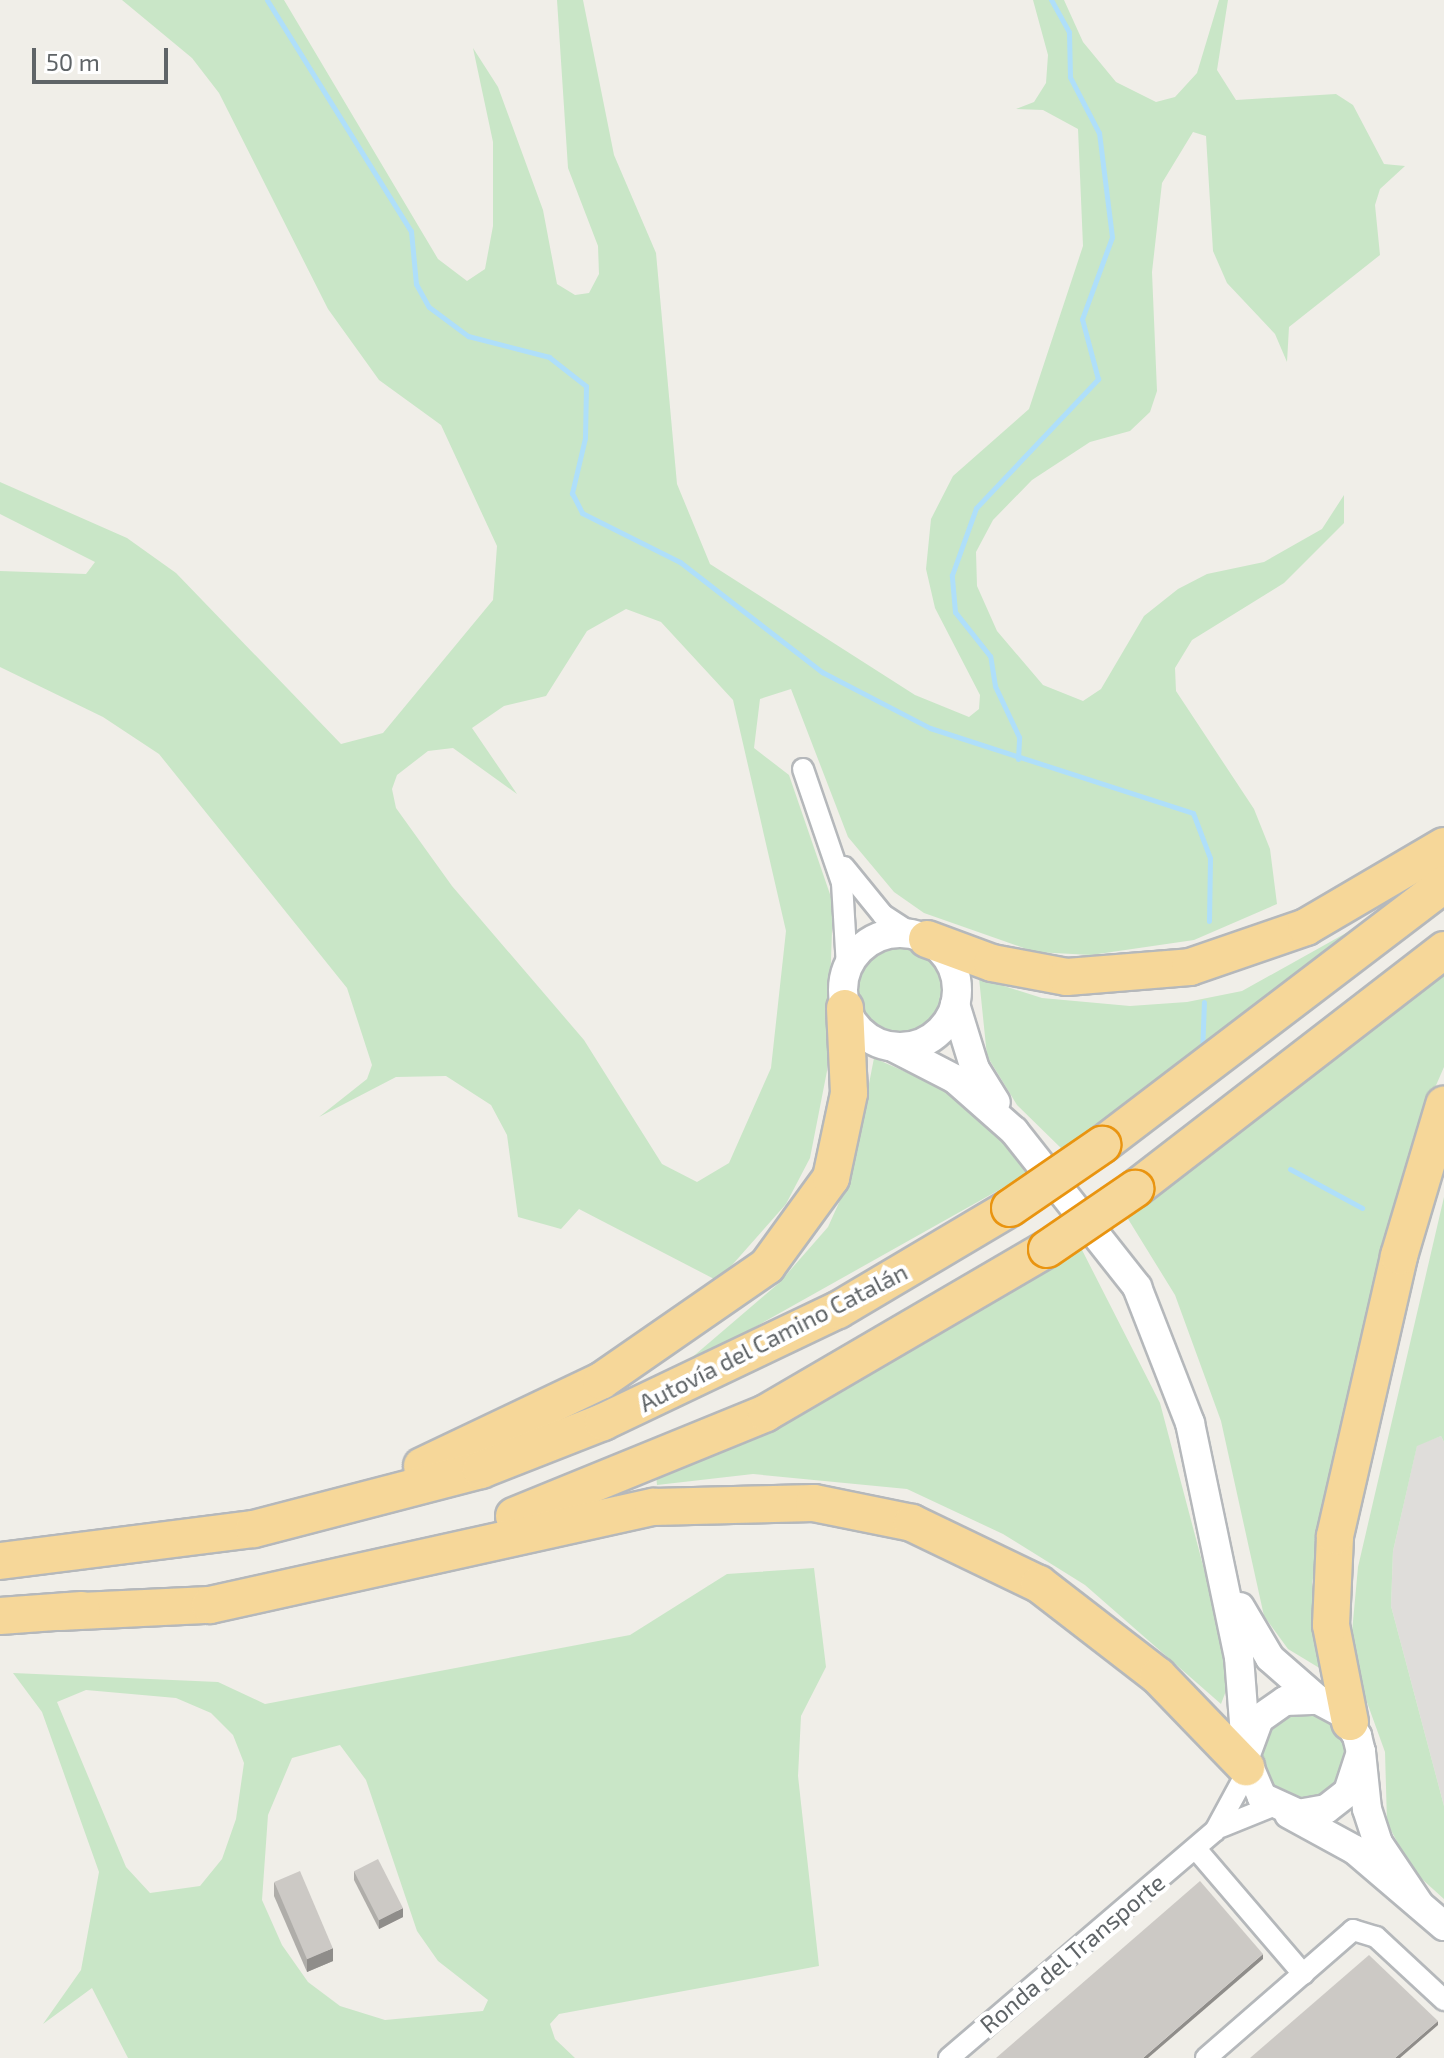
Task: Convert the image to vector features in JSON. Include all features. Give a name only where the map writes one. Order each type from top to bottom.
[{"type":"highway","points":[[920,937],[1055,975],[1190,967],[1306,927],[1444,846]]},
{"type":"highway","name":"Autovía del Camino Catalán","points":[[0,1561],[95,1553],[254,1529],[481,1470],[603,1422],[838,1310],[1010,1208],[1102,1145],[1444,884]]},
{"type":"highway","points":[[59,1612],[282,1578],[535,1509],[766,1413],[1047,1249],[1135,1189],[1444,950]]},
{"type":"highway","points":[[95,1553],[268,1516],[416,1469],[601,1381],[724,1302],[797,1234],[831,1178],[849,1093],[845,1008]]},
{"type":"highway","points":[[1356,1737],[1331,1625],[1335,1536],[1399,1256],[1444,1105]]},
{"type":"highway","points":[[0,1616],[210,1605],[653,1507],[709,1500],[814,1503],[912,1523],[1039,1584],[1158,1676],[1246,1762]]},
{"type":"main road","points":[[1014,1131],[955,1079],[865,1036],[845,1008],[847,968],[874,939],[920,937],[954,972],[955,1004],[975,1069],[1014,1131],[1109,1243],[1159,1332],[1190,1423],[1223,1567],[1246,1762],[1279,1809],[1355,1850],[1444,1926]]},
{"type":"main road","points":[[893,1047],[932,1037],[955,1004]]},
{"type":"main road","points":[[1223,1567],[1261,1647],[1356,1737],[1378,1843],[1419,1904]]},
{"type":"main road","points":[[1246,1762],[1271,1708],[1318,1700]]},
{"type":"main road","points":[[1279,1809],[1312,1814],[1338,1802],[1356,1780],[1356,1737]]},
{"type":"street","points":[[803,769],[848,913],[847,968]]},
{"type":"street","points":[[820,816],[863,896],[920,937]]},
{"type":"street","name":"Ronda del Transporte","points":[[949,2058],[1215,1831],[1246,1762]]},
{"type":"street","name":"Ronda del Transporte","points":[[1215,1831],[1279,1809]]},
{"type":"street","points":[[1196,1849],[1303,1974]]},
{"type":"street","points":[[1206,2058],[1353,1930],[1366,1930],[1444,2000]]},
{"type":"shaded area","points":[[1441,1436],[1444,1442],[1444,1806],[1391,1606],[1393,1551],[1417,1445]]},
{"type":"green space","points":[[122,0],[284,0],[438,259],[467,281],[485,269],[493,226],[493,142],[473,48],[498,87],[543,210],[557,284],[575,295],[589,293],[599,274],[598,246],[568,168],[557,0],[583,0],[614,155],[656,253],[677,484],[710,564],[915,695],[969,717],[979,709],[980,695],[935,608],[926,569],[931,519],[953,476],[1029,409],[1083,246],[1078,129],[1043,110],[1016,109],[1034,102],[1046,83],[1048,55],[1033,0],[1064,0],[1083,42],[1116,82],[1156,102],[1175,97],[1197,73],[1219,0],[1228,0],[1217,70],[1236,100],[1336,94],[1353,105],[1384,164],[1405,166],[1380,189],[1375,205],[1380,255],[1289,327],[1287,362],[1275,334],[1227,283],[1213,251],[1206,136],[1193,132],[1162,183],[1152,272],[1157,391],[1150,412],[1130,431],[1090,442],[1032,480],[993,520],[976,552],[977,586],[997,631],[1043,685],[1083,701],[1101,689],[1144,616],[1178,589],[1207,574],[1264,562],[1322,529],[1344,495],[1344,523],[1284,583],[1192,640],[1175,668],[1176,691],[1254,809],[1270,849],[1277,904],[1194,940],[1091,955],[1035,952],[924,913],[894,892],[848,837],[791,689],[760,699],[754,748],[789,775],[833,903],[827,1071],[810,1158],[786,1204],[718,1281],[579,1209],[561,1229],[518,1217],[507,1135],[491,1105],[446,1076],[396,1077],[319,1117],[367,1079],[372,1065],[347,988],[159,754],[103,717],[0,667],[0,571],[86,574],[95,562],[0,514],[0,482],[127,538],[176,573],[341,744],[383,733],[493,600],[497,546],[441,425],[379,380],[328,309],[219,93],[192,58]],"holes":[[[626,609],[661,622],[733,700],[786,931],[771,1068],[729,1163],[697,1182],[662,1164],[584,1040],[452,886],[396,808],[392,789],[397,775],[428,751],[453,748],[517,794],[472,728],[504,706],[546,696],[587,631]]]},
{"type":"green space","points":[[1364,923],[1065,1152],[1017,1105],[987,1056],[979,978],[1042,998],[1130,1006],[1187,1002],[1242,991]]},
{"type":"green space","points":[[901,943],[926,951],[938,963],[946,988],[938,1013],[926,1025],[901,1033],[876,1025],[864,1013],[856,988],[864,963],[876,951]]},
{"type":"green space","points":[[1444,969],[1444,1067],[1417,1129],[1312,1583],[1326,1672],[1288,1649],[1264,1616],[1221,1421],[1175,1295],[1125,1214]]},
{"type":"green space","points":[[874,1058],[947,1090],[986,1120],[1029,1173],[675,1372],[779,1283],[828,1227],[851,1176]]},
{"type":"green space","points":[[1444,1197],[1444,1442],[1441,1436],[1417,1446],[1393,1551],[1391,1606],[1444,1806],[1444,1899],[1413,1871],[1387,1823],[1385,1752],[1360,1683],[1352,1632],[1358,1567]]},
{"type":"green space","points":[[1080,1246],[1160,1403],[1232,1675],[1221,1704],[1085,1585],[1003,1534],[907,1489],[753,1474],[657,1485],[656,1475],[836,1395]]},
{"type":"green space","points":[[814,1568],[826,1667],[801,1716],[798,1776],[819,1966],[559,2014],[550,2024],[555,2039],[575,2058],[128,2058],[92,1988],[43,2024],[81,1970],[99,1872],[42,1712],[13,1673],[218,1682],[265,1704],[630,1635],[727,1574]],"holes":[[[86,1690],[176,1698],[211,1713],[233,1735],[244,1763],[236,1819],[222,1859],[200,1886],[150,1893],[126,1867],[57,1702]],[[340,1745],[366,1780],[417,1931],[438,1961],[488,2000],[483,2011],[385,2020],[340,2006],[308,1982],[282,1945],[262,1900],[268,1815],[292,1758]]]},
{"type":"green space","points":[[1305,1712],[1322,1715],[1336,1724],[1345,1738],[1348,1755],[1345,1772],[1336,1786],[1322,1795],[1305,1798],[1288,1795],[1274,1786],[1265,1772],[1262,1755],[1265,1738],[1274,1724],[1288,1715]]},
{"type":"building","points":[[378,1859],[403,1908],[379,1920],[354,1871]]},
{"type":"building","points":[[300,1871],[333,1948],[307,1959],[274,1882]]},
{"type":"building","points":[[1200,1881],[1263,1954],[1143,2058],[996,2058]]},
{"type":"building","points":[[1369,1955],[1438,2021],[1395,2058],[1250,2058]]},
{"type":"waterway","points":[[267,0],[411,231],[416,284],[429,307],[468,336],[549,357],[586,386],[585,438],[572,493],[582,513],[680,562],[822,672],[930,728],[1193,813],[1210,858],[1209,921]]},
{"type":"waterway","points":[[1018,759],[1019,737],[995,686],[990,656],[955,612],[952,575],[976,508],[1098,379],[1082,319],[1112,237],[1099,133],[1070,77],[1069,32],[1051,0]]},
{"type":"waterway","points":[[1202,1053],[1204,1002]]},
{"type":"waterway","points":[[1290,1169],[1362,1208]]}]
